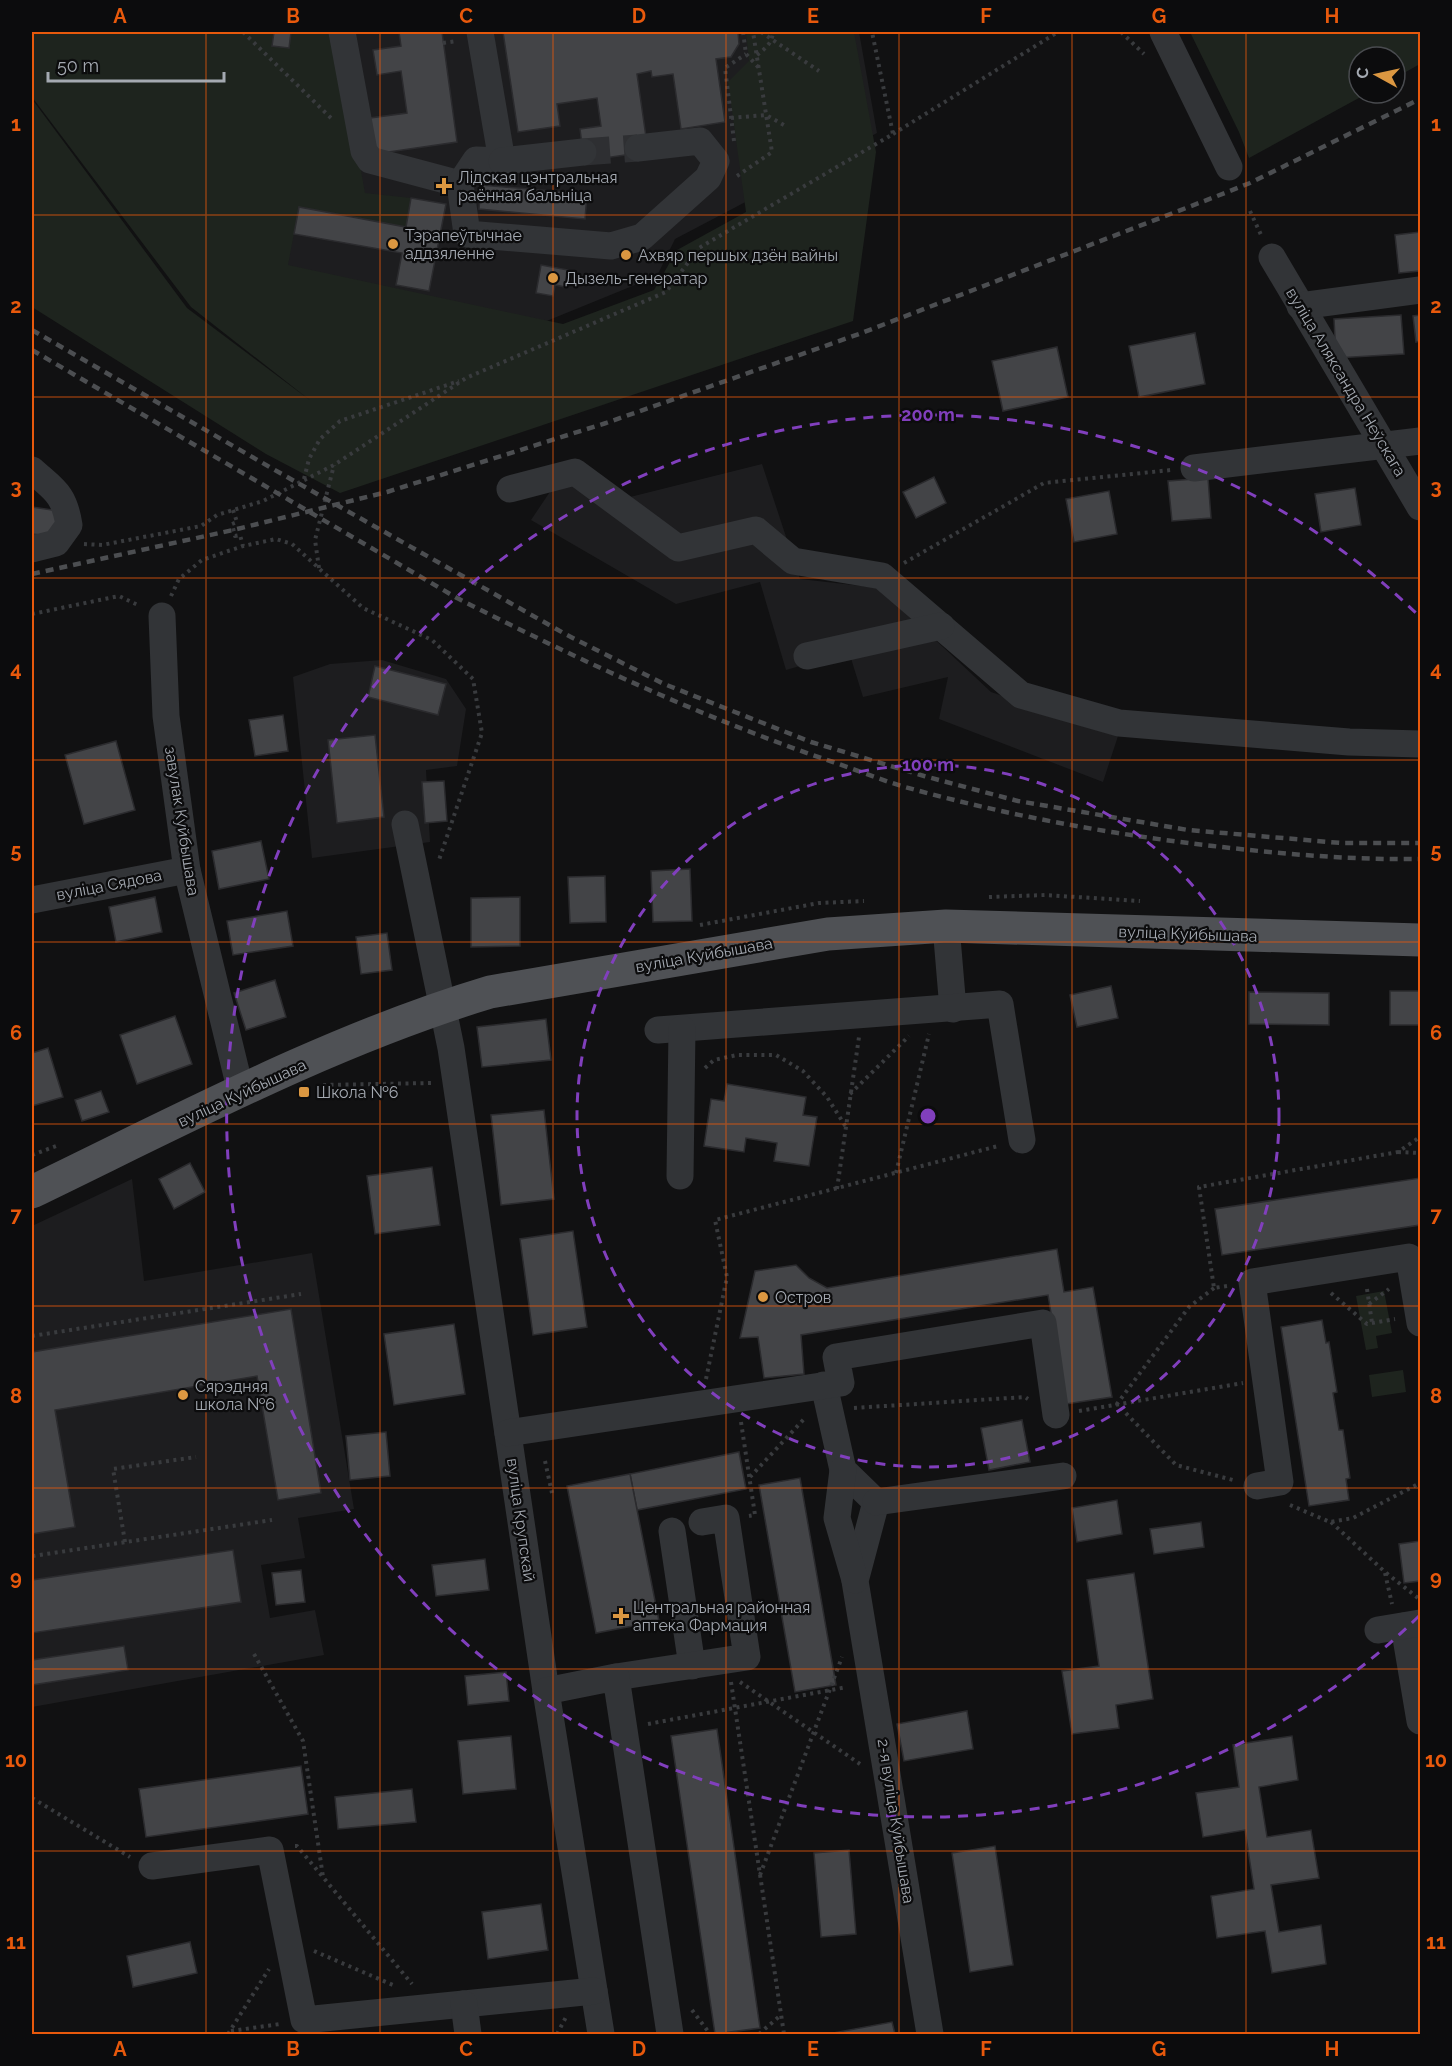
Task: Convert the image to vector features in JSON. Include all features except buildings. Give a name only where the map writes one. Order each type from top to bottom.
[{"type":"main road","name":"вуліца Куйбышава","points":[[32,1192],[241,1092],[355,1041],[442,1006],[490,992],[828,934],[946,926],[1420,940]]},
{"type":"street","points":[[342,32],[364,151],[370,160],[460,184]]},
{"type":"street","points":[[480,32],[502,161]]},
{"type":"street","points":[[1163,32],[1229,167]]},
{"type":"street","points":[[583,152],[502,161],[476,160],[460,184],[467,234],[611,246],[642,237],[708,178],[716,161],[700,141],[638,148]]},
{"type":"street","name":"вуліца Аляксандра Неўскага","points":[[1272,257],[1420,507]]},
{"type":"street","points":[[1300,306],[1420,290]]},
{"type":"street","points":[[1194,468],[1420,441]]},
{"type":"street","points":[[32,470],[58,494],[66,507],[69,525],[44,546]]},
{"type":"street","points":[[510,489],[575,472],[678,548],[756,530],[793,561],[882,576],[1021,695],[1119,723],[1348,742],[1420,744]]},
{"type":"street","name":"завулак Куйбышава","points":[[162,616],[166,716],[187,870],[241,1092]]},
{"type":"street","points":[[807,656],[941,626]]},
{"type":"street","name":"вуліца Крупскай","points":[[405,824],[454,1071],[546,1691],[601,2034]]},
{"type":"street","name":"вуліца Сядова","points":[[32,900],[187,870]]},
{"type":"street","points":[[944,1010],[946,926]]},
{"type":"street","points":[[680,1176],[681,1092],[670,1030],[1000,1004],[1022,1140]]},
{"type":"street","points":[[1269,1484],[1265,1379],[1252,1282],[1409,1257],[1420,1319]]},
{"type":"street","points":[[508,1433],[701,1403],[826,1398],[841,1383],[836,1357],[1043,1323],[1056,1415]]},
{"type":"street","points":[[826,1398],[843,1470],[876,1502]]},
{"type":"street","name":"2-я вуліца Куйбышава","points":[[843,1470],[837,1518],[861,1607],[930,2034]]},
{"type":"street","points":[[876,1502],[1063,1476]]},
{"type":"street","points":[[855,1581],[876,1502]]},
{"type":"street","points":[[546,1691],[616,1677],[747,1657],[714,1520]]},
{"type":"street","points":[[672,1532],[692,1666]]},
{"type":"street","points":[[1400,1627],[1420,1721]]},
{"type":"street","points":[[616,1677],[670,2034]]},
{"type":"street","points":[[144,1863],[270,1850],[304,2020],[594,1991]]},
{"type":"street","points":[[464,2004],[468,2034]]},
{"type":"path","points":[[243,32],[364,151]]},
{"type":"path","points":[[742,32],[746,54],[759,69]]},
{"type":"path","points":[[761,32],[819,71]]},
{"type":"path","points":[[757,55],[766,48],[772,39],[773,32]]},
{"type":"path","points":[[872,32],[893,134]]},
{"type":"path","points":[[303,480],[309,459],[320,439],[340,421],[466,378],[666,292],[699,248],[893,134],[1058,32]]},
{"type":"path","points":[[716,161],[734,143],[725,68],[746,54]]},
{"type":"path","points":[[731,118],[766,114],[784,125]]},
{"type":"path","points":[[44,546],[102,545],[201,526],[217,515],[263,501],[334,465],[466,378]]},
{"type":"path","points":[[319,568],[315,540],[334,465]]},
{"type":"path","points":[[882,576],[1044,483],[1194,468]]},
{"type":"path","points":[[233,510],[237,522],[232,524],[235,536],[240,535],[243,546]]},
{"type":"path","points":[[32,614],[119,596],[162,616],[178,579],[202,560],[243,546],[276,539],[292,544],[363,608],[432,640],[473,679],[482,733],[437,865]]},
{"type":"path","points":[[850,1094],[944,1010]]},
{"type":"path","points":[[896,1173],[944,1010]]},
{"type":"path","points":[[837,1189],[862,1016]]},
{"type":"path","points":[[681,1092],[714,1060],[737,1055],[776,1055],[803,1071],[827,1097],[846,1127]]},
{"type":"path","points":[[316,1085],[440,1083]]},
{"type":"path","points":[[1398,1152],[1420,1137]]},
{"type":"path","points":[[701,1403],[727,1277],[715,1220],[1022,1140]]},
{"type":"path","points":[[1214,1288],[1199,1187],[1398,1152],[1420,1153]]},
{"type":"path","points":[[1363,1264],[1372,1323]]},
{"type":"path","points":[[1322,1271],[1332,1296],[1367,1324],[1420,1319]]},
{"type":"path","points":[[1117,1404],[1189,1307],[1214,1288],[1252,1282]]},
{"type":"path","points":[[32,1336],[301,1294]]},
{"type":"path","points":[[750,1476],[826,1398],[1025,1397],[1056,1415],[1265,1379]]},
{"type":"path","points":[[1117,1404],[1176,1465],[1269,1484],[1284,1503],[1330,1522],[1420,1600]]},
{"type":"path","points":[[714,1520],[755,1515],[740,1417]]},
{"type":"path","points":[[125,1542],[113,1469],[196,1457]]},
{"type":"path","points":[[545,1461],[552,1493]]},
{"type":"path","points":[[1330,1522],[1353,1518],[1420,1483]]},
{"type":"path","points":[[32,1548],[32,1557],[272,1520]]},
{"type":"path","points":[[1385,1572],[1400,1627]]},
{"type":"path","points":[[760,1875],[845,1648]]},
{"type":"path","points":[[254,1654],[303,1741],[323,1877]]},
{"type":"path","points":[[784,2034],[730,1675],[890,1785]]},
{"type":"path","points":[[624,1729],[873,1682]]},
{"type":"path","points":[[32,1798],[144,1863]]},
{"type":"path","points":[[270,1850],[297,1846],[417,1990]]},
{"type":"path","points":[[759,2034],[781,2015]]},
{"type":"path","points":[[230,2031],[304,2020]]},
{"type":"shaded area","name":"Лідская цэнтральная раённая бальніца","points":[[32,32],[859,32],[877,133],[675,239],[657,276],[341,405]]},
{"type":"shaded area","points":[[32,32],[336,32],[365,193],[411,198],[406,227],[299,207],[288,265],[563,324],[654,290],[677,250],[746,212],[728,82],[749,61],[746,32],[854,32],[876,152],[853,321],[340,493],[266,454],[32,307],[32,99],[187,308],[311,401],[191,307],[32,97]]},
{"type":"shaded area","points":[[1190,32],[1420,32],[1420,64],[1407,71],[1407,45],[1347,45],[1347,104],[1249,158],[1239,132]]},
{"type":"shaded area","points":[[762,464],[800,579],[880,588],[991,692],[1118,736],[1103,782],[939,719],[948,677],[863,697],[849,652],[786,670],[760,582],[676,604],[531,520],[568,465],[626,498]]},
{"type":"shaded area","points":[[382,660],[446,679],[466,709],[457,766],[426,770],[430,842],[312,858],[293,677],[330,664]]},
{"type":"shaded area","name":"Сярэдняя школа №6","points":[[132,1179],[144,1281],[312,1253],[354,1509],[298,1518],[305,1558],[261,1565],[270,1618],[315,1610],[324,1655],[32,1707],[32,1226]]},
{"type":"shaded area","points":[[1384,1291],[1392,1333],[1376,1336],[1378,1348],[1366,1350],[1356,1296]]},
{"type":"shaded area","points":[[1403,1370],[1406,1392],[1372,1397],[1369,1375]]},
{"type":"tunnel","points":[[583,152],[638,148]]},
{"type":"railway","points":[[32,574],[233,530],[387,492],[606,423],[859,334],[1250,183],[1420,99]]},
{"type":"railway","points":[[32,330],[567,635],[664,684],[811,742],[1018,801],[1188,830],[1341,843],[1420,843]]},
{"type":"railway","points":[[32,350],[457,598],[642,687],[785,745],[905,787],[981,806],[1096,829],[1265,852],[1420,859]]},
{"type":"place","name":"Лідская цэнтральная раённая бальніца","points":[[444,186]]},
{"type":"place","name":"Тэрапеўтычнае аддзяленне","points":[[393,244]]},
{"type":"place","name":"Ахвяр першых дзён вайны","points":[[626,255]]},
{"type":"place","name":"Дызель-генератар","points":[[553,278]]},
{"type":"place","name":"Школа №6","points":[[304,1092]]},
{"type":"place","name":"Остров","points":[[763,1297]]},
{"type":"place","name":"Сярэдняя школа №6","points":[[183,1395]]},
{"type":"place","name":"Центральная районная аптека Фармация","points":[[621,1616]]}]
